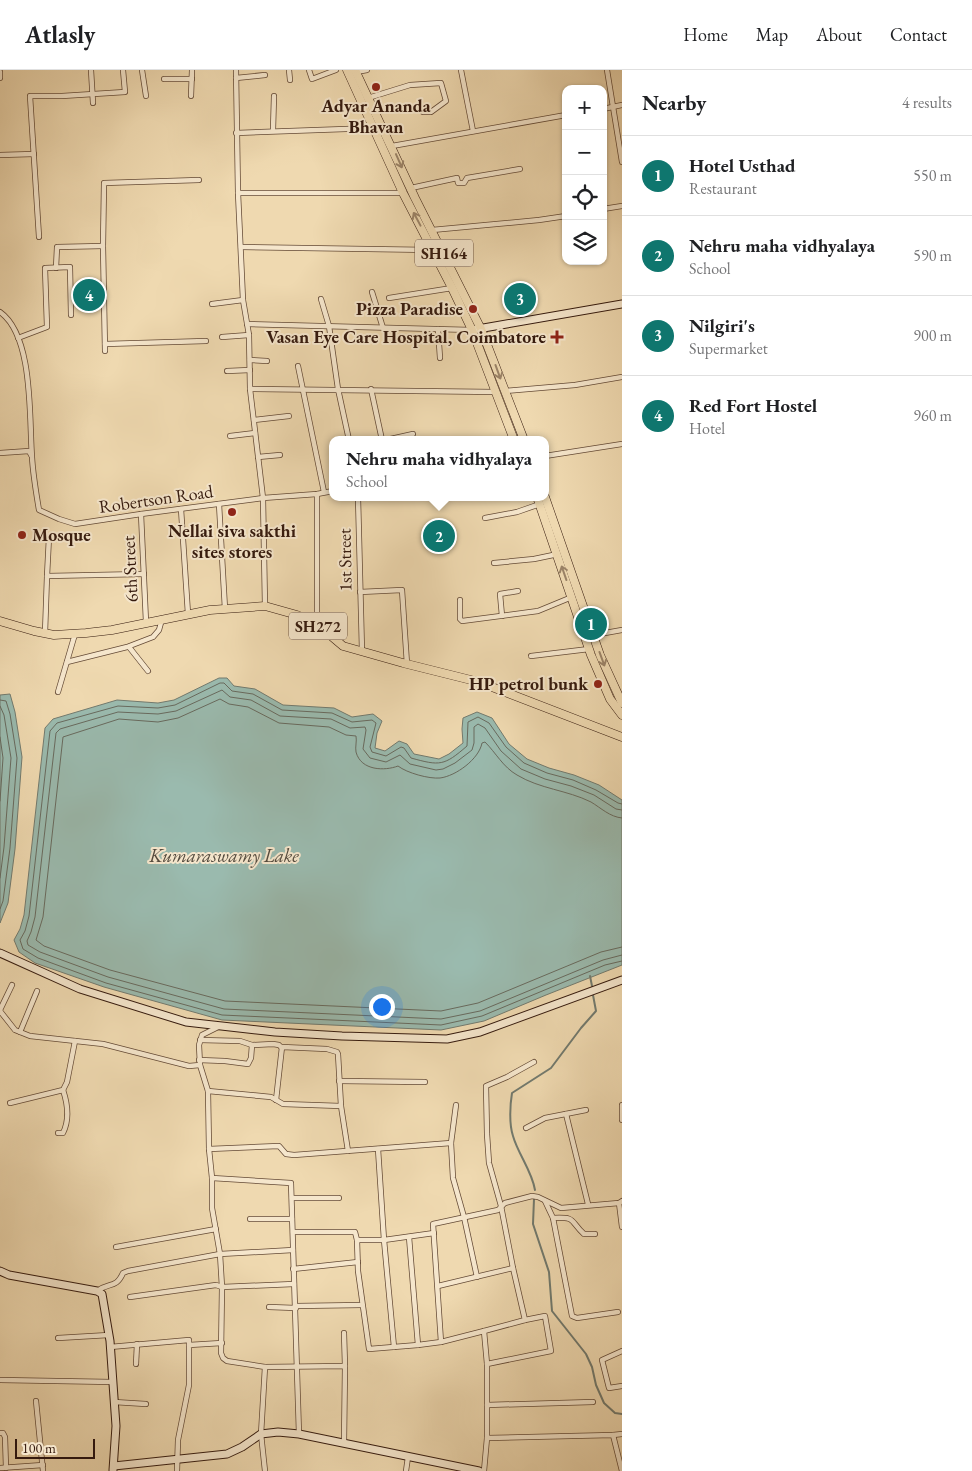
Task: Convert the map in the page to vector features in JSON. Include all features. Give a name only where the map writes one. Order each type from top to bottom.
[{"type":"main road","name":"SH164","points":[[352,72],[368,98],[392,146],[407,190],[433,250],[472,330],[512,436]]},
{"type":"main road","name":"SH164","points":[[352,72],[374,128],[407,190],[432,230],[481,329],[522,436]]},
{"type":"main road","points":[[538,501],[558,554],[589,649],[610,699],[622,715]]},
{"type":"main road","points":[[546,501],[608,674],[622,703]]},
{"type":"main road","name":"SH272","points":[[0,621],[34,632],[54,635],[75,634],[112,630],[188,614],[265,606],[297,615],[317,624],[343,646],[479,682],[622,736]]},
{"type":"street","points":[[91,70],[93,103]]},
{"type":"street","points":[[39,237],[30,96],[125,92],[123,70]]},
{"type":"street","points":[[142,70],[146,96]]},
{"type":"street","points":[[192,70],[192,96]]},
{"type":"street","points":[[236,70],[236,133],[242,300],[249,335],[250,389],[263,498],[265,606]]},
{"type":"street","points":[[288,70],[290,80]]},
{"type":"street","points":[[309,70],[312,79],[336,70]]},
{"type":"street","points":[[352,72],[367,70]]},
{"type":"street","points":[[461,70],[473,131]]},
{"type":"street","points":[[607,70],[622,162]]},
{"type":"street","points":[[0,72],[0,78]]},
{"type":"street","points":[[236,78],[265,75]]},
{"type":"street","points":[[164,79],[192,79]]},
{"type":"street","points":[[368,98],[410,85],[441,83],[446,101],[431,112],[423,112]]},
{"type":"street","points":[[273,130],[274,96]]},
{"type":"street","points":[[607,108],[622,105]]},
{"type":"street","points":[[392,146],[562,116]]},
{"type":"street","points":[[236,133],[273,130],[374,128]]},
{"type":"street","points":[[0,155],[34,154]]},
{"type":"street","points":[[238,193],[407,190],[456,178],[458,183],[464,183],[467,178],[520,169]]},
{"type":"street","points":[[106,351],[103,246],[104,183],[199,180]]},
{"type":"street","points":[[607,209],[622,206]]},
{"type":"street","points":[[432,230],[562,217]]},
{"type":"street","points":[[56,268],[57,247],[103,246]]},
{"type":"street","points":[[241,247],[433,250]]},
{"type":"street","points":[[18,338],[47,327],[45,268],[70,267],[71,314]]},
{"type":"street","points":[[389,298],[452,288]]},
{"type":"street","points":[[372,292],[383,328]]},
{"type":"street","points":[[321,299],[329,326],[338,389],[348,436]]},
{"type":"street","points":[[212,304],[242,300]]},
{"type":"street","points":[[247,324],[472,330],[622,304]]},
{"type":"street","points":[[0,312],[15,330],[29,385],[32,456]]},
{"type":"street","points":[[438,329],[440,358]]},
{"type":"street","points":[[222,337],[249,335]]},
{"type":"street","points":[[105,344],[206,340]]},
{"type":"street","points":[[250,360],[267,361]]},
{"type":"street","points":[[298,366],[324,492]]},
{"type":"street","points":[[227,371],[250,370]]},
{"type":"street","points":[[505,392],[575,385],[622,377]]},
{"type":"street","points":[[250,389],[496,392]]},
{"type":"street","points":[[370,390],[381,436]]},
{"type":"street","points":[[254,420],[289,416]]},
{"type":"street","points":[[230,436],[255,432]]},
{"type":"street","points":[[404,436],[413,434]]},
{"type":"street","points":[[549,455],[622,444]]},
{"type":"street","points":[[0,453],[29,451],[32,456]]},
{"type":"street","points":[[258,457],[280,455]]},
{"type":"street","name":"Robertson Road","points":[[32,456],[40,510],[58,519],[75,524],[263,498],[329,491]]},
{"type":"street","points":[[316,494],[317,624]]},
{"type":"street","name":"1st Street","points":[[358,501],[362,651]]},
{"type":"street","points":[[485,518],[517,512],[538,501]]},
{"type":"street","points":[[219,504],[225,609]]},
{"type":"street","points":[[181,509],[188,614]]},
{"type":"street","name":"6th Street","points":[[142,514],[146,622]]},
{"type":"street","points":[[45,633],[49,537]]},
{"type":"street","points":[[494,563],[534,559],[558,554]]},
{"type":"street","points":[[47,576],[144,574]]},
{"type":"street","points":[[360,592],[402,590],[407,664]]},
{"type":"street","points":[[502,616],[500,594],[518,591]]},
{"type":"street","points":[[460,600],[460,621],[538,611],[572,597]]},
{"type":"street","points":[[67,662],[129,647],[153,637],[159,630],[162,619]]},
{"type":"street","points":[[594,635],[622,630]]},
{"type":"street","points":[[58,692],[75,634]]},
{"type":"street","points":[[129,647],[148,671]]},
{"type":"street","points":[[531,656],[589,649]]},
{"type":"street","points":[[0,953],[80,989],[179,1020],[294,1033],[447,1039],[480,1032],[622,980]]},
{"type":"street","points":[[12,985],[0,1010],[15,1030],[30,1036],[103,1044],[189,1066],[200,1063],[248,1064],[251,1058],[252,1045]]},
{"type":"street","points":[[20,1032],[36,990]]},
{"type":"street","points":[[219,1026],[202,1035],[199,1045],[200,1063],[208,1091],[212,1208],[220,1254],[222,1287],[223,1358],[265,1367],[345,1366]]},
{"type":"street","points":[[58,1134],[63,1133],[68,1124],[67,1103],[63,1090],[67,1082],[75,1040]]},
{"type":"street","points":[[200,1040],[240,1041],[252,1045],[273,1044],[279,1045],[282,1048],[327,1049],[338,1052],[341,1106],[348,1151]]},
{"type":"street","points":[[276,1100],[282,1048]]},
{"type":"street","points":[[525,1320],[512,1268],[501,1206],[489,1163],[486,1086],[534,1062]]},
{"type":"street","points":[[339,1082],[425,1082]]},
{"type":"street","points":[[10,1102],[63,1090]]},
{"type":"street","points":[[208,1091],[271,1097],[283,1104],[341,1106]]},
{"type":"street","points":[[456,1105],[451,1143],[453,1178],[464,1217],[477,1277]]},
{"type":"street","points":[[622,1105],[622,1120]]},
{"type":"street","points":[[526,1128],[545,1118],[586,1110]]},
{"type":"street","points":[[566,1114],[588,1204]]},
{"type":"street","points":[[209,1149],[279,1146],[286,1154],[294,1155],[451,1143]]},
{"type":"street","points":[[378,1149],[394,1347]]},
{"type":"street","points":[[212,1178],[291,1183],[299,1434]]},
{"type":"street","points":[[441,1342],[432,1224],[498,1210],[505,1202],[532,1196],[561,1208],[620,1202],[622,1227]]},
{"type":"street","points":[[292,1198],[339,1198]]},
{"type":"street","points":[[545,1201],[553,1218],[572,1316],[577,1318],[618,1312]]},
{"type":"street","points":[[553,1218],[569,1218],[575,1222],[584,1234],[595,1234]]},
{"type":"street","points":[[250,1219],[292,1219]]},
{"type":"street","points":[[116,1247],[216,1230]]},
{"type":"street","points":[[293,1232],[355,1232],[368,1349],[441,1342],[545,1316],[551,1352],[487,1364]]},
{"type":"street","points":[[357,1240],[384,1240],[434,1233]]},
{"type":"street","points":[[409,1237],[418,1345]]},
{"type":"street","points":[[97,1291],[102,1287],[113,1286],[119,1281],[122,1273],[220,1254],[293,1250]]},
{"type":"street","points":[[294,1269],[358,1262]]},
{"type":"street","points":[[438,1286],[512,1268]]},
{"type":"street","points":[[0,1271],[97,1291],[102,1294],[109,1335],[113,1382],[116,1426],[114,1469],[177,1459],[227,1454],[242,1447],[261,1434],[278,1432],[299,1434],[477,1471]]},
{"type":"street","points":[[130,1297],[216,1286],[294,1284]]},
{"type":"street","points":[[269,1307],[362,1305]]},
{"type":"street","points":[[484,1331],[487,1364],[488,1438],[484,1471]]},
{"type":"street","points":[[344,1332],[344,1443]]},
{"type":"street","points":[[58,1338],[109,1335]]},
{"type":"street","points":[[110,1347],[189,1340],[189,1385],[178,1440],[178,1471]]},
{"type":"street","points":[[189,1345],[222,1343]]},
{"type":"street","points":[[136,1364],[137,1344]]},
{"type":"street","points":[[622,1351],[602,1360],[609,1388],[622,1386]]},
{"type":"street","points":[[265,1367],[261,1434],[265,1471]]},
{"type":"street","points":[[0,1380],[113,1382]]},
{"type":"street","points":[[36,1401],[43,1471]]},
{"type":"street","points":[[114,1402],[146,1404]]},
{"type":"street","points":[[487,1405],[593,1402]]},
{"type":"street","points":[[0,1427],[5,1437],[6,1468]]},
{"type":"street","points":[[488,1438],[622,1434]]},
{"type":"street","points":[[613,1435],[622,1471]]},
{"type":"street","points":[[406,1471],[408,1457]]},
{"type":"street","points":[[0,1468],[43,1465]]},
{"type":"water","name":"Kumaraswamy Lake","points":[[219,678],[227,678],[234,686],[255,689],[283,705],[334,708],[352,717],[373,714],[382,721],[377,733],[375,748],[385,751],[399,741],[407,744],[414,754],[439,759],[463,743],[463,718],[477,712],[492,718],[509,744],[527,759],[599,785],[622,800],[622,965],[484,1021],[441,1030],[222,1020],[104,987],[35,963],[19,952],[14,940],[24,915],[45,728],[53,719],[117,700],[158,703],[174,700]]},
{"type":"water","points":[[10,694],[15,712],[22,757],[15,849],[8,903],[0,923],[0,695]]},
{"type":"waterway","points":[[590,976],[592,986]]},
{"type":"waterway","points":[[535,1190],[531,1176],[515,1143],[512,1131],[510,1114],[512,1093],[551,1068],[596,1011],[593,995]]},
{"type":"waterway","points":[[534,1199],[533,1224],[549,1272],[552,1311],[586,1354],[604,1403],[615,1413],[622,1414]]},
{"type":"place","name":"Adyar Ananda Bhavan","points":[[376,87]]},
{"type":"place","name":"Red Fort Hostel","points":[[89,295]]},
{"type":"place","name":"Nilgiri's","points":[[520,299]]},
{"type":"place","name":"Pizza Paradise","points":[[473,309]]},
{"type":"place","name":"Vasan Eye Care Hospital, Coimbatore","points":[[557,337]]},
{"type":"place","name":"Nellai siva sakthi sites stores","points":[[232,512]]},
{"type":"place","name":"Mosque","points":[[22,535]]},
{"type":"place","name":"Nehru maha vidhyalaya","points":[[439,536]]},
{"type":"place","name":"Hotel Usthad","points":[[591,624]]},
{"type":"place","name":"HP petrol bunk","points":[[598,684]]}]
